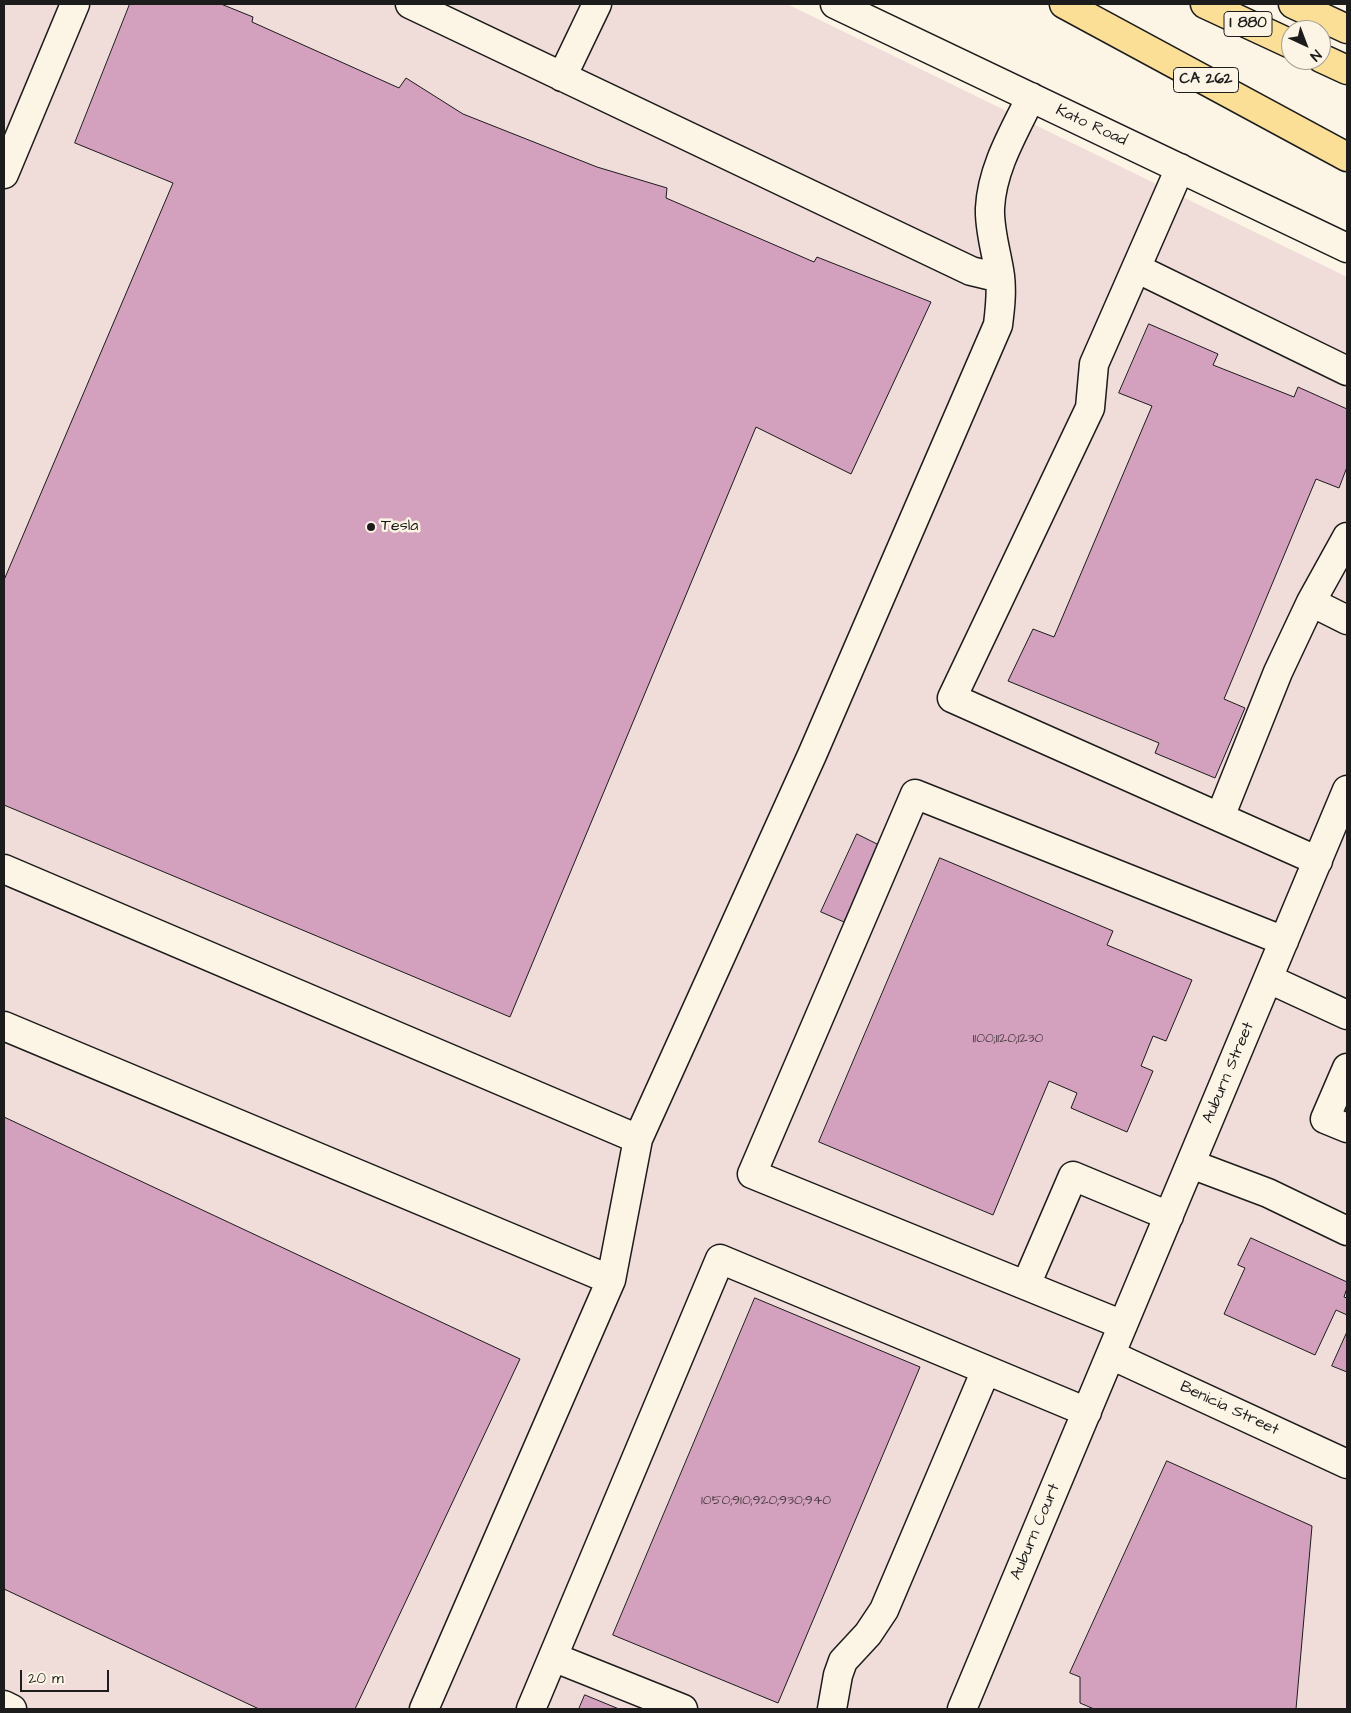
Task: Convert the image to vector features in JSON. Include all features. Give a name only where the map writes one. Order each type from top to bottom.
[{"type":"highway","name":"CA 262","points":[[1064,4],[1347,157]]},
{"type":"highway","name":"I 880","points":[[1205,4],[1281,39]]},
{"type":"highway","name":"I 880","points":[[1293,4],[1347,30]]},
{"type":"highway","points":[[1331,63],[1347,70]]},
{"type":"street","points":[[4,174],[75,4]]},
{"type":"street","points":[[410,4],[970,271],[1000,278]]},
{"type":"street","points":[[562,77],[597,4]]},
{"type":"street","name":"Kato Road","points":[[835,4],[1347,248]]},
{"type":"street","points":[[424,1709],[611,1280],[638,1139],[812,755],[998,325],[1001,302],[1000,278],[990,210],[992,189],[1005,151],[1031,97]]},
{"type":"street","points":[[1180,168],[1094,364],[1090,408],[952,698],[1318,861]]},
{"type":"street","points":[[1136,268],[1347,370]]},
{"type":"street","points":[[1220,817],[1278,672],[1311,602],[1347,536]]},
{"type":"street","points":[[1311,602],[1347,620]]},
{"type":"street","name":"Auburn Street","points":[[1111,1355],[1347,790]]},
{"type":"street","points":[[1123,1325],[752,1174],[915,794],[1284,941]]},
{"type":"street","points":[[4,869],[638,1139]]},
{"type":"street","points":[[1269,979],[1347,1015]]},
{"type":"street","points":[[4,1026],[611,1280]]},
{"type":"street","points":[[1347,1068],[1325,1118],[1347,1128]]},
{"type":"street","points":[[1191,1164],[1268,1194],[1347,1230]]},
{"type":"street","points":[[1026,1285],[1073,1176],[1169,1216]]},
{"type":"street","points":[[531,1709],[720,1259],[1087,1412]]},
{"type":"street","name":"Auburn Court","points":[[962,1709],[1111,1355]]},
{"type":"street","name":"Benicia Street","points":[[1111,1355],[1347,1464]]},
{"type":"street","points":[[832,1709],[838,1675],[843,1661],[868,1634],[884,1610],[986,1370]]},
{"type":"street","points":[[553,1657],[683,1709]]},
{"type":"street","points":[[4,1705],[12,1709]]},
{"type":"shaded area","points":[[4,4],[787,4],[1347,277],[1347,1709],[4,1709]]},
{"type":"building","name":"Tesla","points":[[130,4],[221,4],[253,17],[252,22],[399,88],[406,78],[463,114],[597,167],[667,188],[666,198],[814,262],[817,257],[931,302],[851,474],[756,427],[510,1017],[4,805],[4,580],[173,183],[75,143]]},
{"type":"building","points":[[1149,324],[1218,354],[1213,365],[1294,397],[1298,387],[1347,409],[1347,467],[1339,488],[1316,479],[1224,699],[1245,708],[1215,778],[1155,753],[1159,743],[1008,681],[1033,629],[1054,637],[1152,406],[1119,393]]},
{"type":"building","points":[[857,834],[879,845],[844,922],[821,912]]},
{"type":"building","points":[[940,858],[1113,931],[1107,945],[1192,980],[1166,1041],[1153,1036],[1141,1066],[1153,1071],[1127,1132],[1071,1108],[1077,1093],[1049,1081],[993,1215],[819,1142]]},
{"type":"building","points":[[4,1117],[520,1359],[355,1709],[259,1709],[4,1589]]},
{"type":"building","points":[[1251,1238],[1347,1282],[1344,1297],[1347,1298],[1347,1315],[1336,1310],[1315,1355],[1224,1314],[1245,1268],[1238,1265]]},
{"type":"building","points":[[755,1298],[920,1367],[778,1703],[613,1635]]},
{"type":"building","points":[[1347,1332],[1347,1372],[1332,1366]]},
{"type":"building","points":[[1167,1461],[1312,1526],[1296,1709],[1094,1709],[1080,1703],[1080,1677],[1070,1673]]},
{"type":"building","points":[[585,1695],[619,1709],[579,1709]]},
{"type":"place","name":"Tesla","points":[[371,527]]}]
